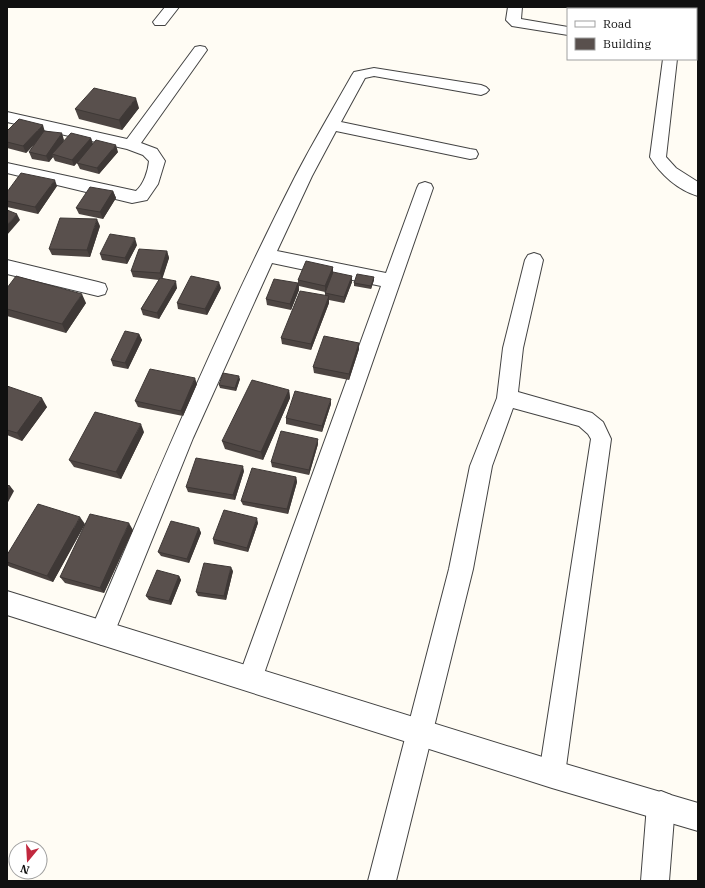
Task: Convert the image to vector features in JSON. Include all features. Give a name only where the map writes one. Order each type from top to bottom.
[{"type":"street","points":[[160,22],[172,7]]},
{"type":"street","points":[[515,7],[513,20],[517,23],[567,32]]},
{"type":"street","points":[[131,145],[200,50]]},
{"type":"street","points":[[670,60],[658,157],[669,172],[698,190]]},
{"type":"street","points":[[102,633],[183,438],[266,255],[304,176],[359,75],[366,72],[481,90]]},
{"type":"street","points":[[7,117],[131,145],[150,152],[156,157],[158,164],[147,191],[141,196],[132,197],[7,168]]},
{"type":"street","points":[[332,125],[470,154]]},
{"type":"street","points":[[250,679],[425,188]]},
{"type":"street","points":[[266,255],[392,281]]},
{"type":"street","points":[[382,881],[421,733],[461,569],[481,466],[507,398],[513,348],[534,260]]},
{"type":"street","points":[[7,267],[98,289]]},
{"type":"street","points":[[507,398],[585,419],[596,428],[601,439],[552,774]]},
{"type":"street","points":[[7,603],[552,774],[698,817]]},
{"type":"street","points":[[655,881],[661,805]]},
{"type":"building","points":[[94,88],[136,98],[119,120],[75,109]]},
{"type":"building","points":[[19,119],[43,125],[23,146],[7,142],[7,131]]},
{"type":"building","points":[[44,131],[62,133],[46,156],[29,152]]},
{"type":"building","points":[[71,133],[91,138],[72,160],[52,154]]},
{"type":"building","points":[[96,140],[116,145],[97,168],[77,163]]},
{"type":"building","points":[[21,173],[55,180],[35,207],[7,201],[7,192]]},
{"type":"building","points":[[90,187],[113,191],[100,212],[76,208]]},
{"type":"building","points":[[7,210],[17,214],[7,225]]},
{"type":"building","points":[[60,218],[97,219],[87,250],[49,249]]},
{"type":"building","points":[[110,234],[135,238],[125,258],[100,254]]},
{"type":"building","points":[[139,249],[167,251],[160,273],[131,271]]},
{"type":"building","points":[[306,261],[333,267],[325,286],[298,280]]},
{"type":"building","points":[[333,272],[352,276],[344,297],[325,293]]},
{"type":"building","points":[[357,274],[374,277],[371,286],[354,283]]},
{"type":"building","points":[[16,276],[82,294],[62,324],[7,309],[7,288]]},
{"type":"building","points":[[191,276],[219,282],[205,309],[177,303]]},
{"type":"building","points":[[160,278],[176,281],[157,313],[141,309]]},
{"type":"building","points":[[274,279],[298,283],[290,304],[266,299]]},
{"type":"building","points":[[300,291],[329,296],[311,344],[281,338]]},
{"type":"building","points":[[125,331],[139,334],[125,363],[111,360]]},
{"type":"building","points":[[324,336],[359,343],[349,374],[313,367]]},
{"type":"building","points":[[150,369],[195,378],[181,411],[135,401]]},
{"type":"building","points":[[223,373],[239,376],[235,388],[219,385]]},
{"type":"building","points":[[252,380],[289,390],[261,452],[222,441]]},
{"type":"building","points":[[7,386],[42,398],[17,433],[7,430]]},
{"type":"building","points":[[295,391],[331,399],[322,426],[286,418]]},
{"type":"building","points":[[95,412],[141,424],[116,472],[69,460]]},
{"type":"building","points":[[281,431],[318,439],[309,470],[271,462]]},
{"type":"building","points":[[196,458],[243,466],[233,495],[186,487]]},
{"type":"building","points":[[252,468],[296,477],[287,509],[241,501]]},
{"type":"building","points":[[38,504],[80,517],[47,576],[7,562],[7,555]]},
{"type":"building","points":[[224,510],[257,518],[247,548],[213,539]]},
{"type":"building","points":[[90,514],[129,523],[100,588],[60,577]]},
{"type":"building","points":[[171,521],[199,528],[187,559],[158,552]]},
{"type":"building","points":[[204,563],[231,567],[224,596],[196,592]]},
{"type":"building","points":[[157,570],[179,576],[169,601],[146,596]]}]
